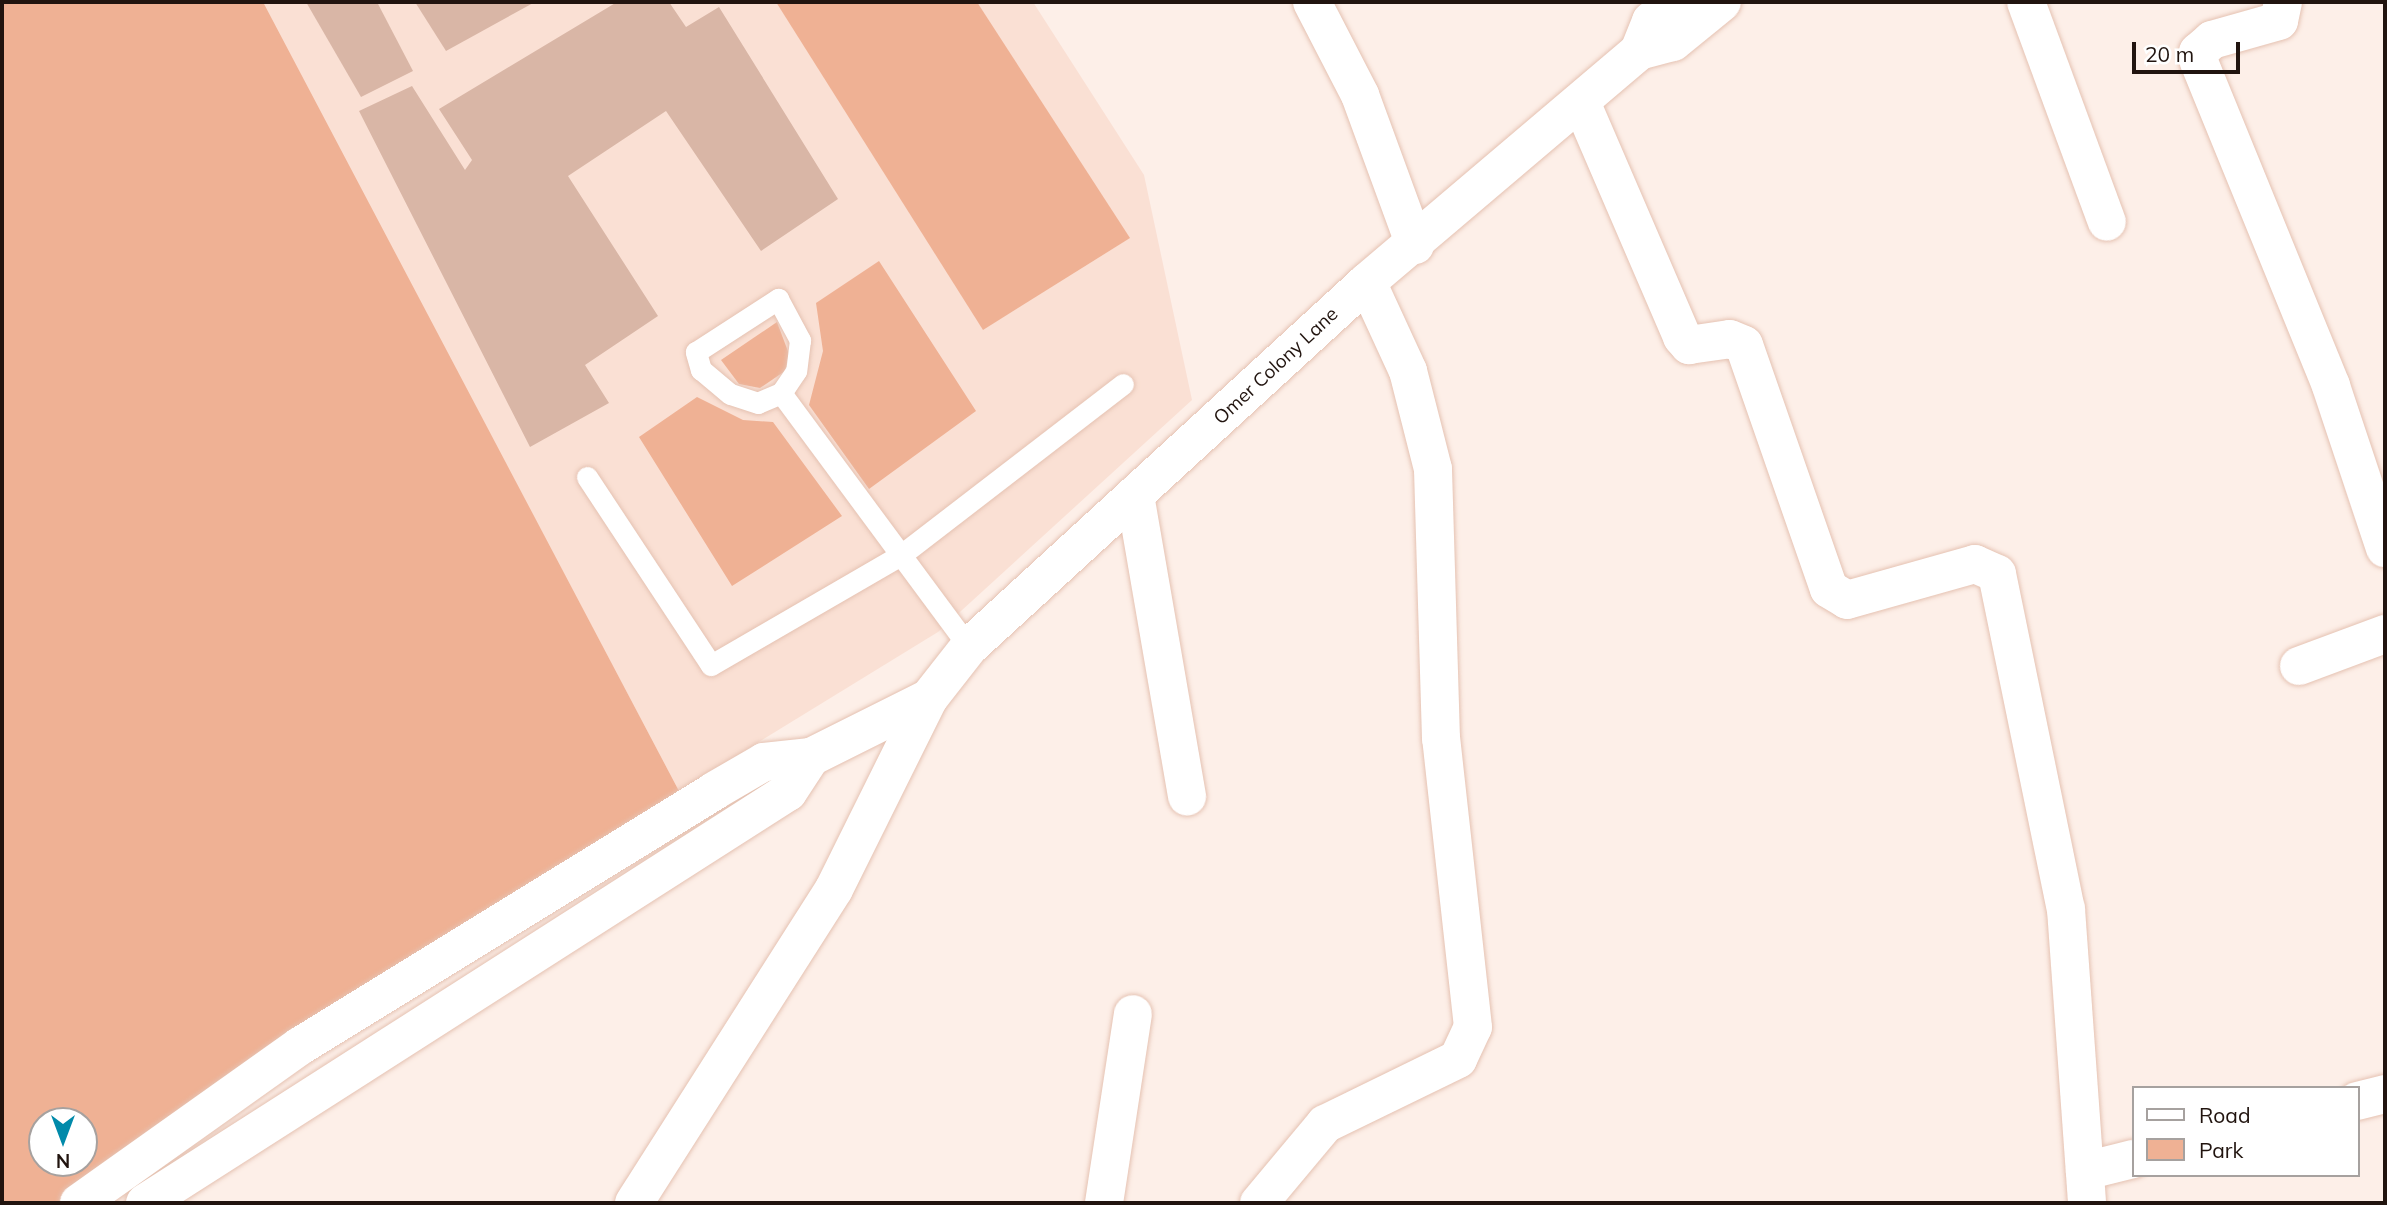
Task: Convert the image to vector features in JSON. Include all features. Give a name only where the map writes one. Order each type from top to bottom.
[{"type":"street","points":[[1312,2],[1360,95],[1415,246]]},
{"type":"street","name":"Omer Colony Lane","points":[[929,698],[969,647],[1367,282],[1415,246],[1639,51],[1672,11],[1722,2]]},
{"type":"street","points":[[2026,2],[2107,222]]},
{"type":"street","points":[[2283,2],[2279,21],[2212,40],[2198,52],[2199,62],[2331,386],[2385,548]]},
{"type":"street","points":[[1581,102],[1682,337],[1699,346],[1730,339],[1744,345],[1829,589],[1847,600],[1975,564],[1997,574],[2066,909],[2086,1187],[2132,1160]]},
{"type":"street","points":[[1259,1203],[1325,1124],[1458,1059],[1473,1027],[1441,739],[1433,469],[1408,371],[1367,282]]},
{"type":"street","points":[[1135,495],[1187,797]]},
{"type":"street","points":[[2299,666],[2385,635]]},
{"type":"street","points":[[79,1203],[300,1046],[714,791],[764,762],[811,757],[929,698]]},
{"type":"street","points":[[634,1203],[834,890],[929,698]]},
{"type":"street","points":[[145,1203],[788,792],[811,757]]},
{"type":"street","points":[[1104,1203],[1133,1014]]},
{"type":"street","points":[[2359,1100],[2385,1094]]},
{"type":"lane","points":[[778,299],[800,341],[796,371],[781,393],[758,403],[730,394],[701,370],[696,352],[778,299]]},
{"type":"lane","points":[[587,477],[711,665],[901,555],[1124,384]]},
{"type":"lane","points":[[781,393],[969,647]]},
{"type":"shaded area","points":[[1033,2],[1144,175],[1192,400],[938,632],[679,791],[262,3]]},
{"type":"green space","points":[[2,2],[263,2],[679,791],[112,1203],[2,1203]]},
{"type":"green space","points":[[776,2],[977,2],[1130,238],[983,330]]},
{"type":"green space","points":[[879,261],[976,411],[869,489],[809,405],[823,351],[816,303]]},
{"type":"green space","points":[[777,322],[789,354],[785,371],[760,388],[739,384],[721,360]]},
{"type":"green space","points":[[697,397],[743,420],[773,422],[842,516],[732,586],[639,437]]},
{"type":"building","points":[[306,2],[377,2],[413,71],[361,97]]},
{"type":"building","points":[[415,2],[535,2],[446,51]]},
{"type":"building","points":[[617,2],[669,2],[686,27],[719,7],[838,199],[761,251],[666,111],[568,176],[658,316],[585,365],[609,403],[530,447],[359,111],[412,86],[465,170],[472,160],[439,109]]}]
